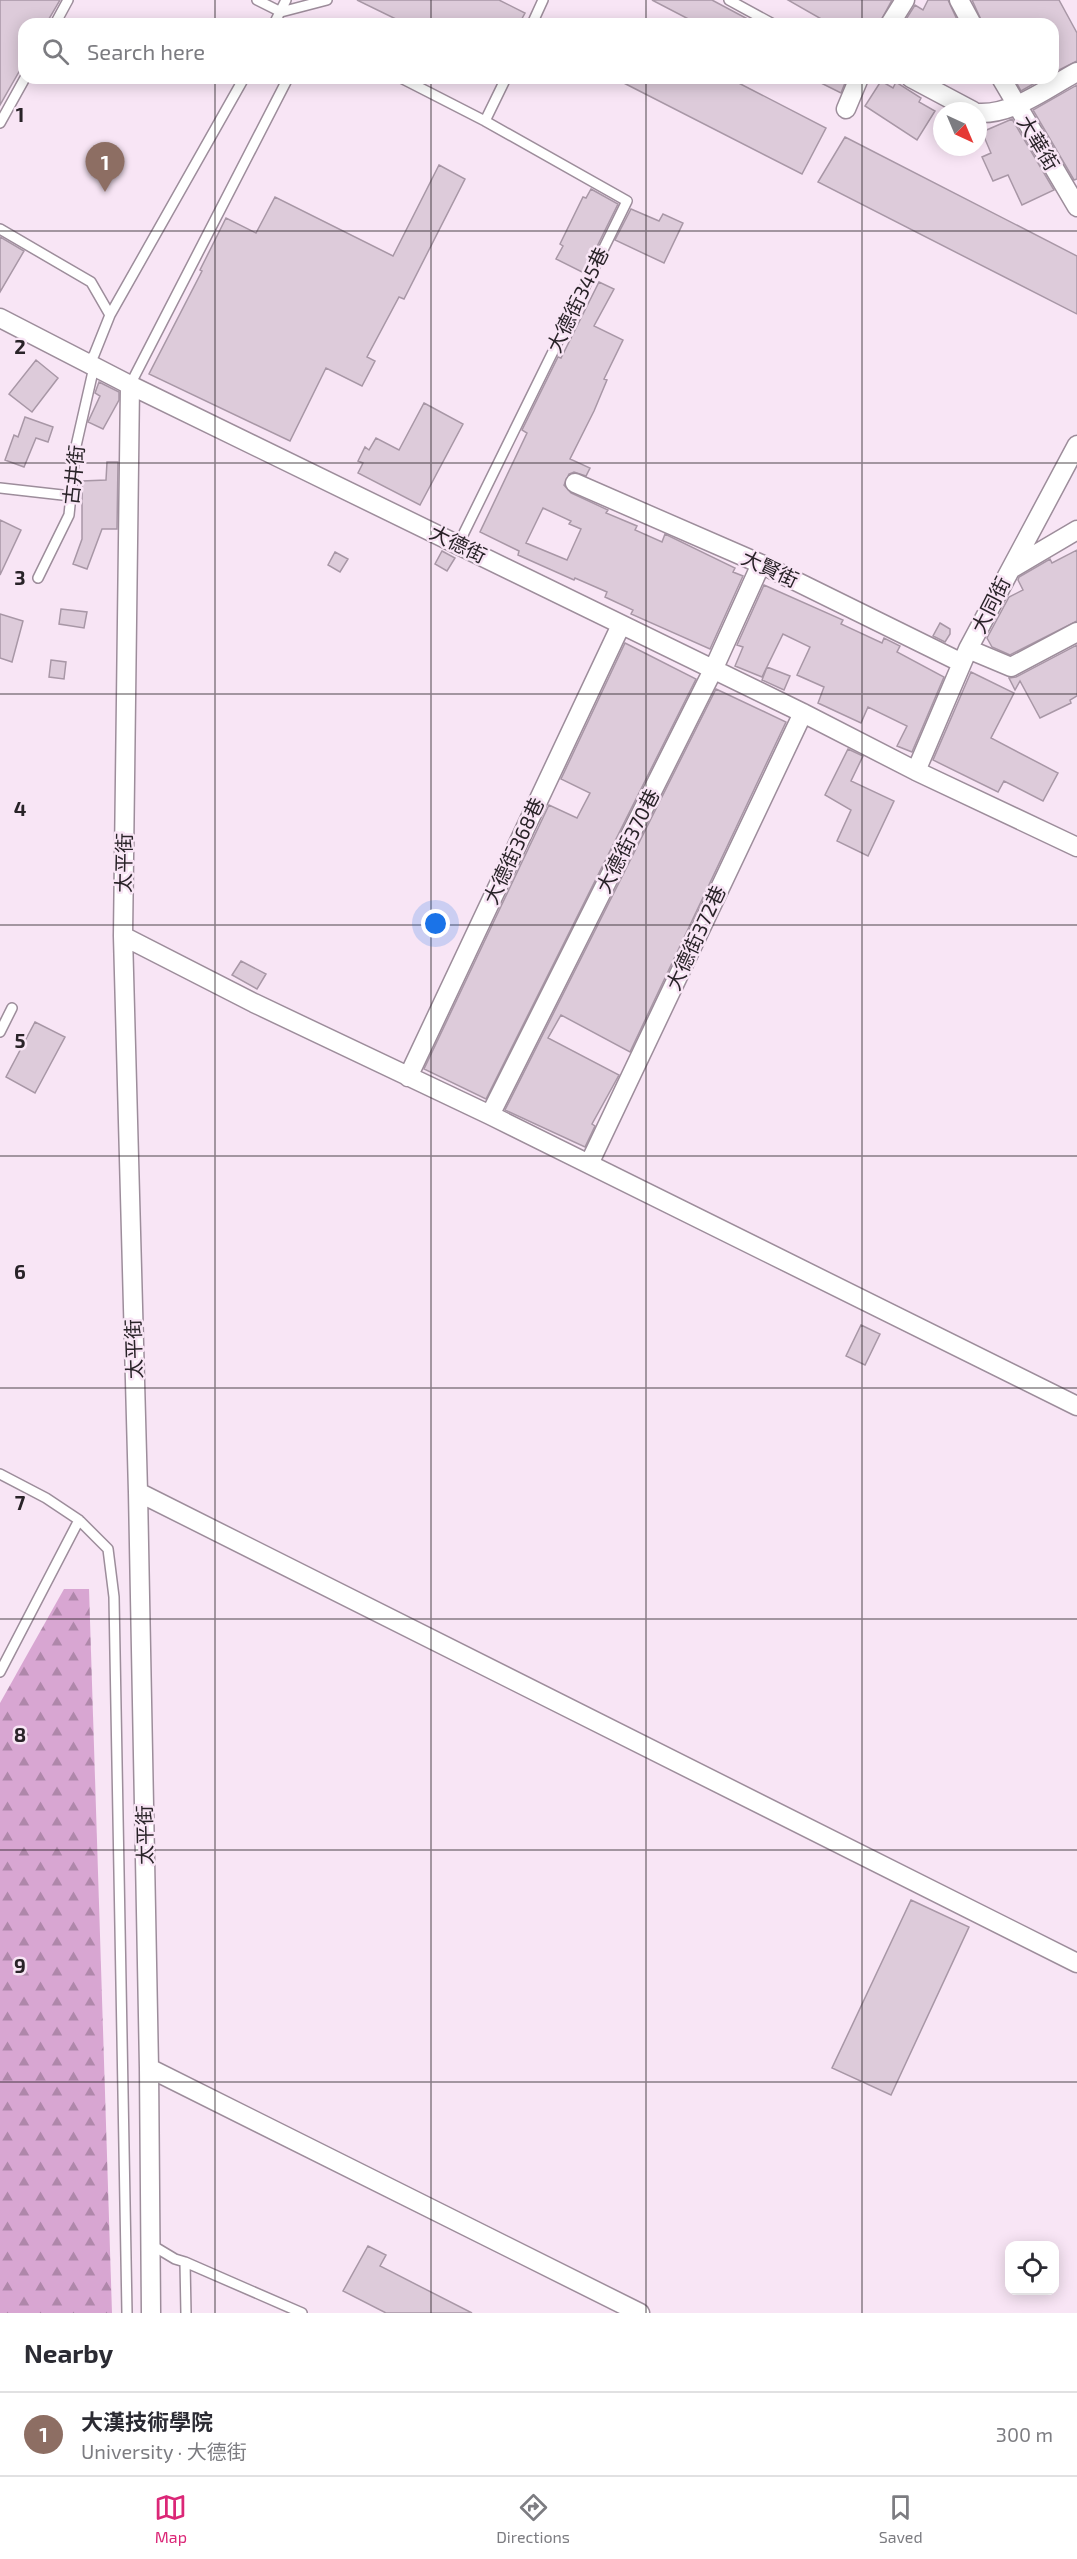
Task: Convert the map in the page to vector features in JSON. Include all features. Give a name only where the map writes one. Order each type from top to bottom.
[{"type":"street","points":[[894,18],[905,0]]},
{"type":"street","points":[[959,0],[969,18]]},
{"type":"street","points":[[1059,82],[1077,72]]},
{"type":"street","points":[[846,109],[857,84]]},
{"type":"street","points":[[922,84],[956,102]]},
{"type":"street","name":"大華街","points":[[1003,84],[1077,207]]},
{"type":"street","points":[[987,114],[992,114],[1015,105],[1054,84]]},
{"type":"street","name":"大德街","points":[[0,318],[130,386],[803,713],[916,771],[1077,847]]},
{"type":"street","name":"太平街","points":[[130,386],[123,936],[138,1492],[149,2068],[151,2313]]},
{"type":"street","name":"大同街","points":[[916,771],[965,656],[1077,445]]},
{"type":"street","name":"大賢街","points":[[575,483],[965,656],[1011,667],[1077,632]]},
{"type":"street","points":[[1009,570],[1077,530]]},
{"type":"street","name":"大德街370巷","points":[[490,1115],[713,670],[761,564]]},
{"type":"street","name":"大德街368巷","points":[[408,1077],[621,625]]},
{"type":"street","name":"大德街372巷","points":[[589,1164],[803,713]]},
{"type":"street","points":[[123,936],[254,1003],[490,1115],[1077,1406]]},
{"type":"street","points":[[138,1492],[1077,1963]]},
{"type":"street","points":[[149,2068],[639,2313]]},
{"type":"lane","points":[[58,18],[68,0]]},
{"type":"lane","points":[[257,0],[280,12],[327,0]]},
{"type":"lane","points":[[277,18],[286,0]]},
{"type":"lane","points":[[534,18],[543,0]]},
{"type":"lane","points":[[729,0],[762,18]]},
{"type":"lane","points":[[0,123],[22,84]]},
{"type":"lane","name":"古井街","points":[[38,578],[69,515],[76,446],[91,364],[110,315],[241,84]]},
{"type":"lane","points":[[130,386],[285,84]]},
{"type":"lane","points":[[413,84],[485,121],[503,84]]},
{"type":"lane","name":"大德街345巷","points":[[458,545],[627,201],[485,121]]},
{"type":"lane","points":[[0,229],[91,282],[110,315]]},
{"type":"lane","points":[[0,488],[71,496]]},
{"type":"lane","points":[[0,1032],[12,1008]]},
{"type":"lane","points":[[0,1474],[46,1498],[79,1520],[108,1549],[114,1597],[127,2313]]},
{"type":"lane","points":[[0,1672],[79,1520]]},
{"type":"lane","points":[[149,2243],[175,2259],[302,2313]]},
{"type":"lane","points":[[185,2262],[186,2313]]},
{"type":"green space","points":[[64,1589],[89,1589],[112,2313],[0,2313],[0,1703]]},
{"type":"building","points":[[0,0],[60,0],[50,18],[18,18],[18,74],[0,105]]},
{"type":"building","points":[[357,0],[499,0],[525,13],[522,18],[394,18]]},
{"type":"building","points":[[652,0],[712,0],[746,18],[686,18]]},
{"type":"building","points":[[788,0],[892,0],[882,18],[820,18]]},
{"type":"building","points":[[928,0],[948,0],[956,18],[907,18],[915,5],[923,10]]},
{"type":"building","points":[[972,0],[1059,0],[1077,33],[1077,61],[1059,70],[1059,18],[980,18]]},
{"type":"building","points":[[626,84],[741,84],[826,128],[802,174]]},
{"type":"building","points":[[823,84],[845,84],[841,93]]},
{"type":"building","points":[[879,84],[886,84],[893,88],[895,84],[899,84],[921,98],[919,102],[933,110],[933,114],[917,140],[865,106]]},
{"type":"building","points":[[1017,84],[1033,84],[1021,91]]},
{"type":"building","points":[[1077,85],[1077,179],[1074,180],[1033,110]]},
{"type":"building","points":[[1012,119],[1054,190],[1022,205],[1008,175],[993,181],[982,157],[991,153],[987,144],[987,130]]},
{"type":"building","points":[[845,137],[1077,256],[1077,314],[818,182]]},
{"type":"building","points":[[439,165],[465,179],[404,299],[399,297],[367,357],[375,361],[362,386],[326,368],[290,441],[149,374],[202,271],[200,270],[226,218],[256,233],[275,197],[393,256]]},
{"type":"building","points":[[591,189],[618,204],[584,273],[556,259],[563,246],[560,244],[583,197],[586,198]]},
{"type":"building","points":[[631,209],[659,221],[663,214],[683,223],[664,263],[615,240]]},
{"type":"building","points":[[0,237],[24,251],[0,292]]},
{"type":"building","points":[[599,282],[614,289],[594,326],[623,340],[604,379],[607,380],[594,411],[570,459],[590,468],[586,476],[574,472],[569,474],[564,485],[571,493],[608,510],[606,513],[637,526],[635,530],[662,542],[665,534],[735,568],[733,572],[743,576],[710,649],[631,614],[633,610],[605,597],[607,592],[518,555],[519,551],[480,532],[527,433],[522,430],[558,357],[561,358]],"holes":[[[543,508],[571,521],[569,524],[581,529],[567,560],[526,543]]]},
{"type":"building","points":[[36,360],[58,378],[32,412],[9,394]]},
{"type":"building","points":[[99,382],[119,392],[119,400],[103,429],[88,422],[100,396],[95,393]]},
{"type":"building","points":[[424,403],[463,424],[420,505],[358,473],[363,463],[358,461],[365,447],[369,450],[376,438],[399,450]]},
{"type":"building","points":[[25,417],[53,427],[48,442],[36,438],[24,467],[5,460],[14,435],[18,437]]},
{"type":"building","points":[[107,462],[118,462],[117,529],[102,529],[87,569],[73,564],[82,539],[82,481],[106,480]]},
{"type":"building","points":[[0,520],[21,530],[0,575]]},
{"type":"building","points":[[1077,550],[1077,621],[1010,655],[992,647],[987,638],[1009,597],[1023,590],[1018,580],[1019,577],[1050,559],[1052,563]]},
{"type":"building","points":[[442,551],[455,558],[447,571],[435,564]]},
{"type":"building","points":[[335,552],[348,559],[340,572],[328,565]]},
{"type":"building","points":[[764,585],[843,620],[841,624],[882,643],[884,638],[900,646],[897,652],[944,677],[912,752],[897,746],[907,726],[868,707],[861,723],[818,703],[824,687],[797,675],[810,647],[783,634],[762,677],[735,666],[743,647],[737,645]]},
{"type":"building","points":[[61,609],[87,612],[84,628],[59,624]]},
{"type":"building","points":[[0,614],[23,621],[12,662],[0,658]]},
{"type":"building","points":[[940,623],[950,629],[945,642],[933,636]]},
{"type":"building","points":[[625,643],[696,679],[486,1099],[424,1069],[549,805],[577,818],[590,793],[561,779]]},
{"type":"building","points":[[1077,645],[1077,696],[1070,700],[1071,703],[1040,718],[1020,681],[1015,690],[1009,678],[1016,677]]},
{"type":"building","points":[[51,660],[66,662],[64,679],[49,677]]},
{"type":"building","points":[[767,667],[790,676],[784,690],[762,680]]},
{"type":"building","points":[[971,672],[1014,693],[991,738],[1058,773],[1043,801],[1004,781],[998,792],[933,760]]},
{"type":"building","points":[[716,689],[786,722],[630,1052],[561,1015],[548,1038],[619,1075],[592,1124],[595,1126],[585,1147],[505,1110]]},
{"type":"building","points":[[848,749],[863,756],[851,781],[894,801],[868,856],[837,841],[851,810],[825,795]]},
{"type":"building","points":[[241,961],[266,974],[257,989],[232,975]]},
{"type":"building","points":[[35,1022],[65,1037],[35,1093],[6,1077]]},
{"type":"building","points":[[861,1325],[880,1334],[865,1365],[846,1356]]},
{"type":"building","points":[[911,1900],[969,1927],[891,2095],[832,2068]]},
{"type":"building","points":[[368,2246],[386,2255],[380,2266],[472,2313],[386,2313],[343,2291]]},
{"type":"place","name":"大漢技術學院","points":[[105,192]]}]
